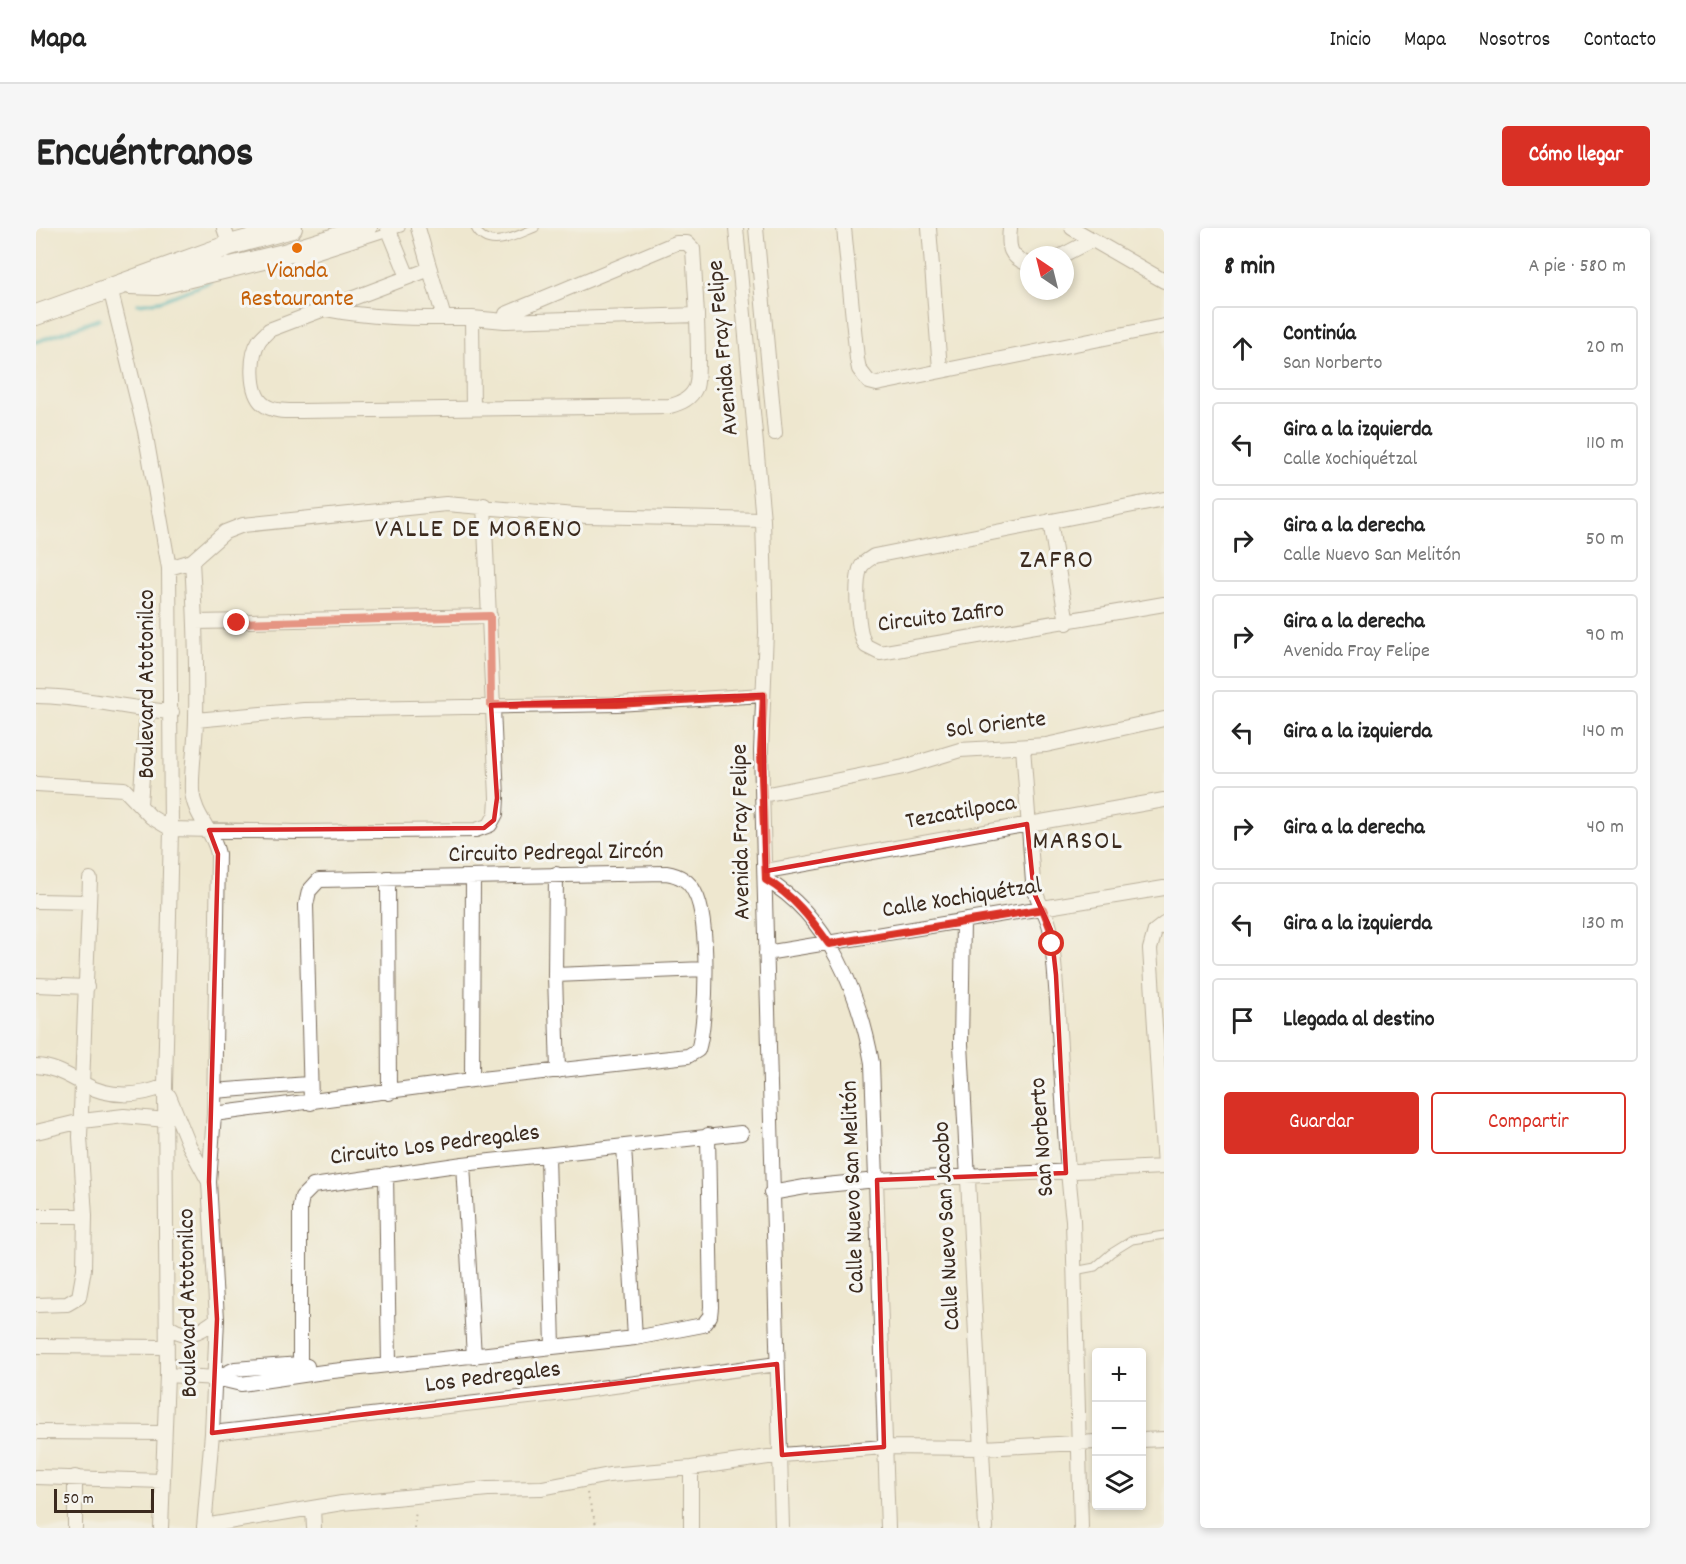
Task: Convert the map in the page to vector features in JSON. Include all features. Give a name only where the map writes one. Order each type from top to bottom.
[{"type":"main road","points":[[37,313],[119,286],[147,274],[225,232],[292,228]]},
{"type":"main road","points":[[119,286],[157,285],[284,254],[367,228]]},
{"type":"street","points":[[418,228],[444,318]]},
{"type":"street","name":"Avenida Fray Felipe","points":[[736,228],[763,520],[766,632],[763,795],[771,1193],[782,1455],[782,1528]]},
{"type":"street","name":"Avenida Fray Felipe","points":[[756,228],[775,433]]},
{"type":"street","points":[[844,228],[857,359],[864,377],[869,382],[877,384],[940,369],[1164,326]]},
{"type":"street","points":[[929,228],[940,369]]},
{"type":"street","points":[[1010,228],[1011,254],[1020,261]]},
{"type":"street","points":[[1072,228],[1164,281]]},
{"type":"street","points":[[393,230],[408,277]]},
{"type":"street","points":[[1074,249],[1092,240]]},
{"type":"street","points":[[430,269],[278,325],[259,340],[254,357],[253,384],[262,404],[275,410],[300,411],[670,406],[682,403],[697,385],[697,315],[693,249],[687,243],[676,243],[506,314],[505,321]]},
{"type":"street","name":"Boulevard Atotonilco","points":[[119,286],[169,568],[172,712],[165,1086],[167,1375],[161,1528]]},
{"type":"street","points":[[325,309],[369,317],[472,318],[505,321],[697,315]]},
{"type":"street","points":[[472,318],[473,409]]},
{"type":"street","name":"Circuito Zafiro","points":[[1164,499],[884,553],[866,561],[859,572],[859,629],[866,646],[880,653],[1067,623],[1164,604]]},
{"type":"street","points":[[169,568],[192,561],[225,532],[262,521],[414,505],[484,505],[587,516],[763,520]]},
{"type":"street","points":[[36,784],[124,789],[151,817],[171,828],[296,832],[484,828],[494,820],[497,798],[491,705],[490,616],[484,505]]},
{"type":"street","points":[[1050,521],[1067,623]]},
{"type":"street","points":[[192,561],[196,622],[196,720],[192,792],[196,812],[215,841],[218,854],[214,1114],[209,1182]]},
{"type":"street","points":[[196,622],[490,616]]},
{"type":"street","points":[[196,720],[304,711],[491,705],[617,704],[764,695]]},
{"type":"street","points":[[36,696],[59,696],[172,712]]},
{"type":"street","points":[[140,804],[147,710]]},
{"type":"street","name":"Sol Oriente","points":[[763,795],[904,767],[960,750],[984,746],[1046,745],[1164,719]]},
{"type":"street","name":"San Norberto","points":[[1023,747],[1034,893],[1051,930],[1056,975],[1066,1173],[1072,1220],[1081,1528]]},
{"type":"street","name":"Tezcatilpoca","points":[[766,875],[1164,800]]},
{"type":"street","name":"Circuito Pedregal Zircón","points":[[214,1114],[310,1103],[389,1093],[472,1080],[682,1058],[698,1050],[703,1022],[705,969],[697,894],[683,878],[666,873],[555,874],[473,878],[327,878],[319,880],[309,891],[306,905],[310,1103]]},
{"type":"street","points":[[555,874],[558,1071]]},
{"type":"street","name":"Calle Nuevo San Melitón","points":[[766,875],[795,902],[829,944],[856,1002],[866,1031],[872,1063],[888,1528]]},
{"type":"street","points":[[388,878],[389,1093]]},
{"type":"street","points":[[472,1080],[473,878]]},
{"type":"street","points":[[36,1305],[67,1304],[78,1297],[84,1269],[80,1137],[90,879]]},
{"type":"street","name":"Calle Xochiquétzal","points":[[766,953],[1164,888]]},
{"type":"street","points":[[36,901],[89,902]]},
{"type":"street","name":"Calle Nuevo San Jacobo","points":[[963,921],[961,1044],[987,1528]]},
{"type":"street","points":[[771,1193],[805,1186],[877,1180],[1066,1173],[1164,1166],[1150,949],[1155,932],[1164,924]]},
{"type":"street","points":[[555,975],[705,969]]},
{"type":"street","points":[[36,985],[87,987]]},
{"type":"street","points":[[36,1066],[57,1070],[99,1092],[116,1094],[147,1092],[165,1086]]},
{"type":"street","points":[[214,1091],[308,1084]]},
{"type":"street","name":"Boulevard Atotonilco","points":[[165,1086],[189,1145],[209,1182],[217,1319],[216,1378],[204,1527]]},
{"type":"street","points":[[36,1132],[82,1121],[124,1116],[166,1120]]},
{"type":"street","name":"Circuito Los Pedregales","points":[[300,1369],[302,1197],[313,1186],[463,1164],[741,1133]]},
{"type":"street","points":[[167,1375],[216,1378],[241,1384],[300,1369],[324,1372],[474,1357],[635,1338],[697,1327],[708,1322],[710,1316],[708,1135]]},
{"type":"street","points":[[624,1146],[635,1338]]},
{"type":"street","points":[[548,1155],[553,1347]]},
{"type":"street","points":[[463,1164],[474,1357]]},
{"type":"street","points":[[386,1174],[388,1365]]},
{"type":"street","points":[[36,1216],[84,1216]]},
{"type":"street","points":[[167,1325],[183,1334],[194,1334],[217,1319]]},
{"type":"street","points":[[36,1346],[167,1347]]},
{"type":"street","name":"Los Pedregales","points":[[212,1433],[555,1394],[777,1364]]},
{"type":"street","points":[[36,1432],[164,1433]]},
{"type":"street","points":[[1146,1440],[1164,1439]]},
{"type":"street","points":[[204,1527],[342,1503],[488,1489],[542,1488],[583,1479],[691,1468],[782,1455],[884,1447],[983,1448],[1092,1442]]},
{"type":"street","points":[[691,1468],[691,1528]]},
{"type":"street","points":[[36,1476],[163,1481]]},
{"type":"street","points":[[75,1477],[75,1528]]},
{"type":"street","points":[[313,1509],[314,1528]]},
{"type":"lane","points":[[476,228],[485,238],[501,241],[535,228]]},
{"type":"lane","points":[[284,254],[298,261],[393,230]]},
{"type":"lane","points":[[1074,1271],[1095,1267],[1111,1253],[1132,1240],[1164,1235]]},
{"type":"path","points":[[583,1479],[597,1528]]},
{"type":"path","points":[[414,1528],[417,1497]]},
{"type":"highlighted area","points":[[763,695],[766,871],[1027,824],[1034,893],[1051,930],[1056,975],[1066,1173],[877,1180],[884,1447],[782,1455],[777,1364],[212,1433],[217,1319],[209,1182],[218,854],[209,830],[484,828],[494,820],[497,798],[491,705]]},
{"type":"waterway","points":[[138,304],[160,301],[210,282]]},
{"type":"waterway","points":[[36,342],[99,319]]},
{"type":"place","name":"Vianda Restaurante","points":[[297,248]]},
{"type":"district","name":"VALLE DE MORENO","points":[[479,530]]},
{"type":"district","name":"ZAFRO","points":[[1057,561]]},
{"type":"district","name":"MARSOL","points":[[1078,842]]},
{"type":"route","points":[[237,623],[490,616],[491,705],[617,704],[764,695],[761,752],[766,880],[782,889],[813,922],[829,944],[1043,909],[1051,930],[1052,944]]}]
